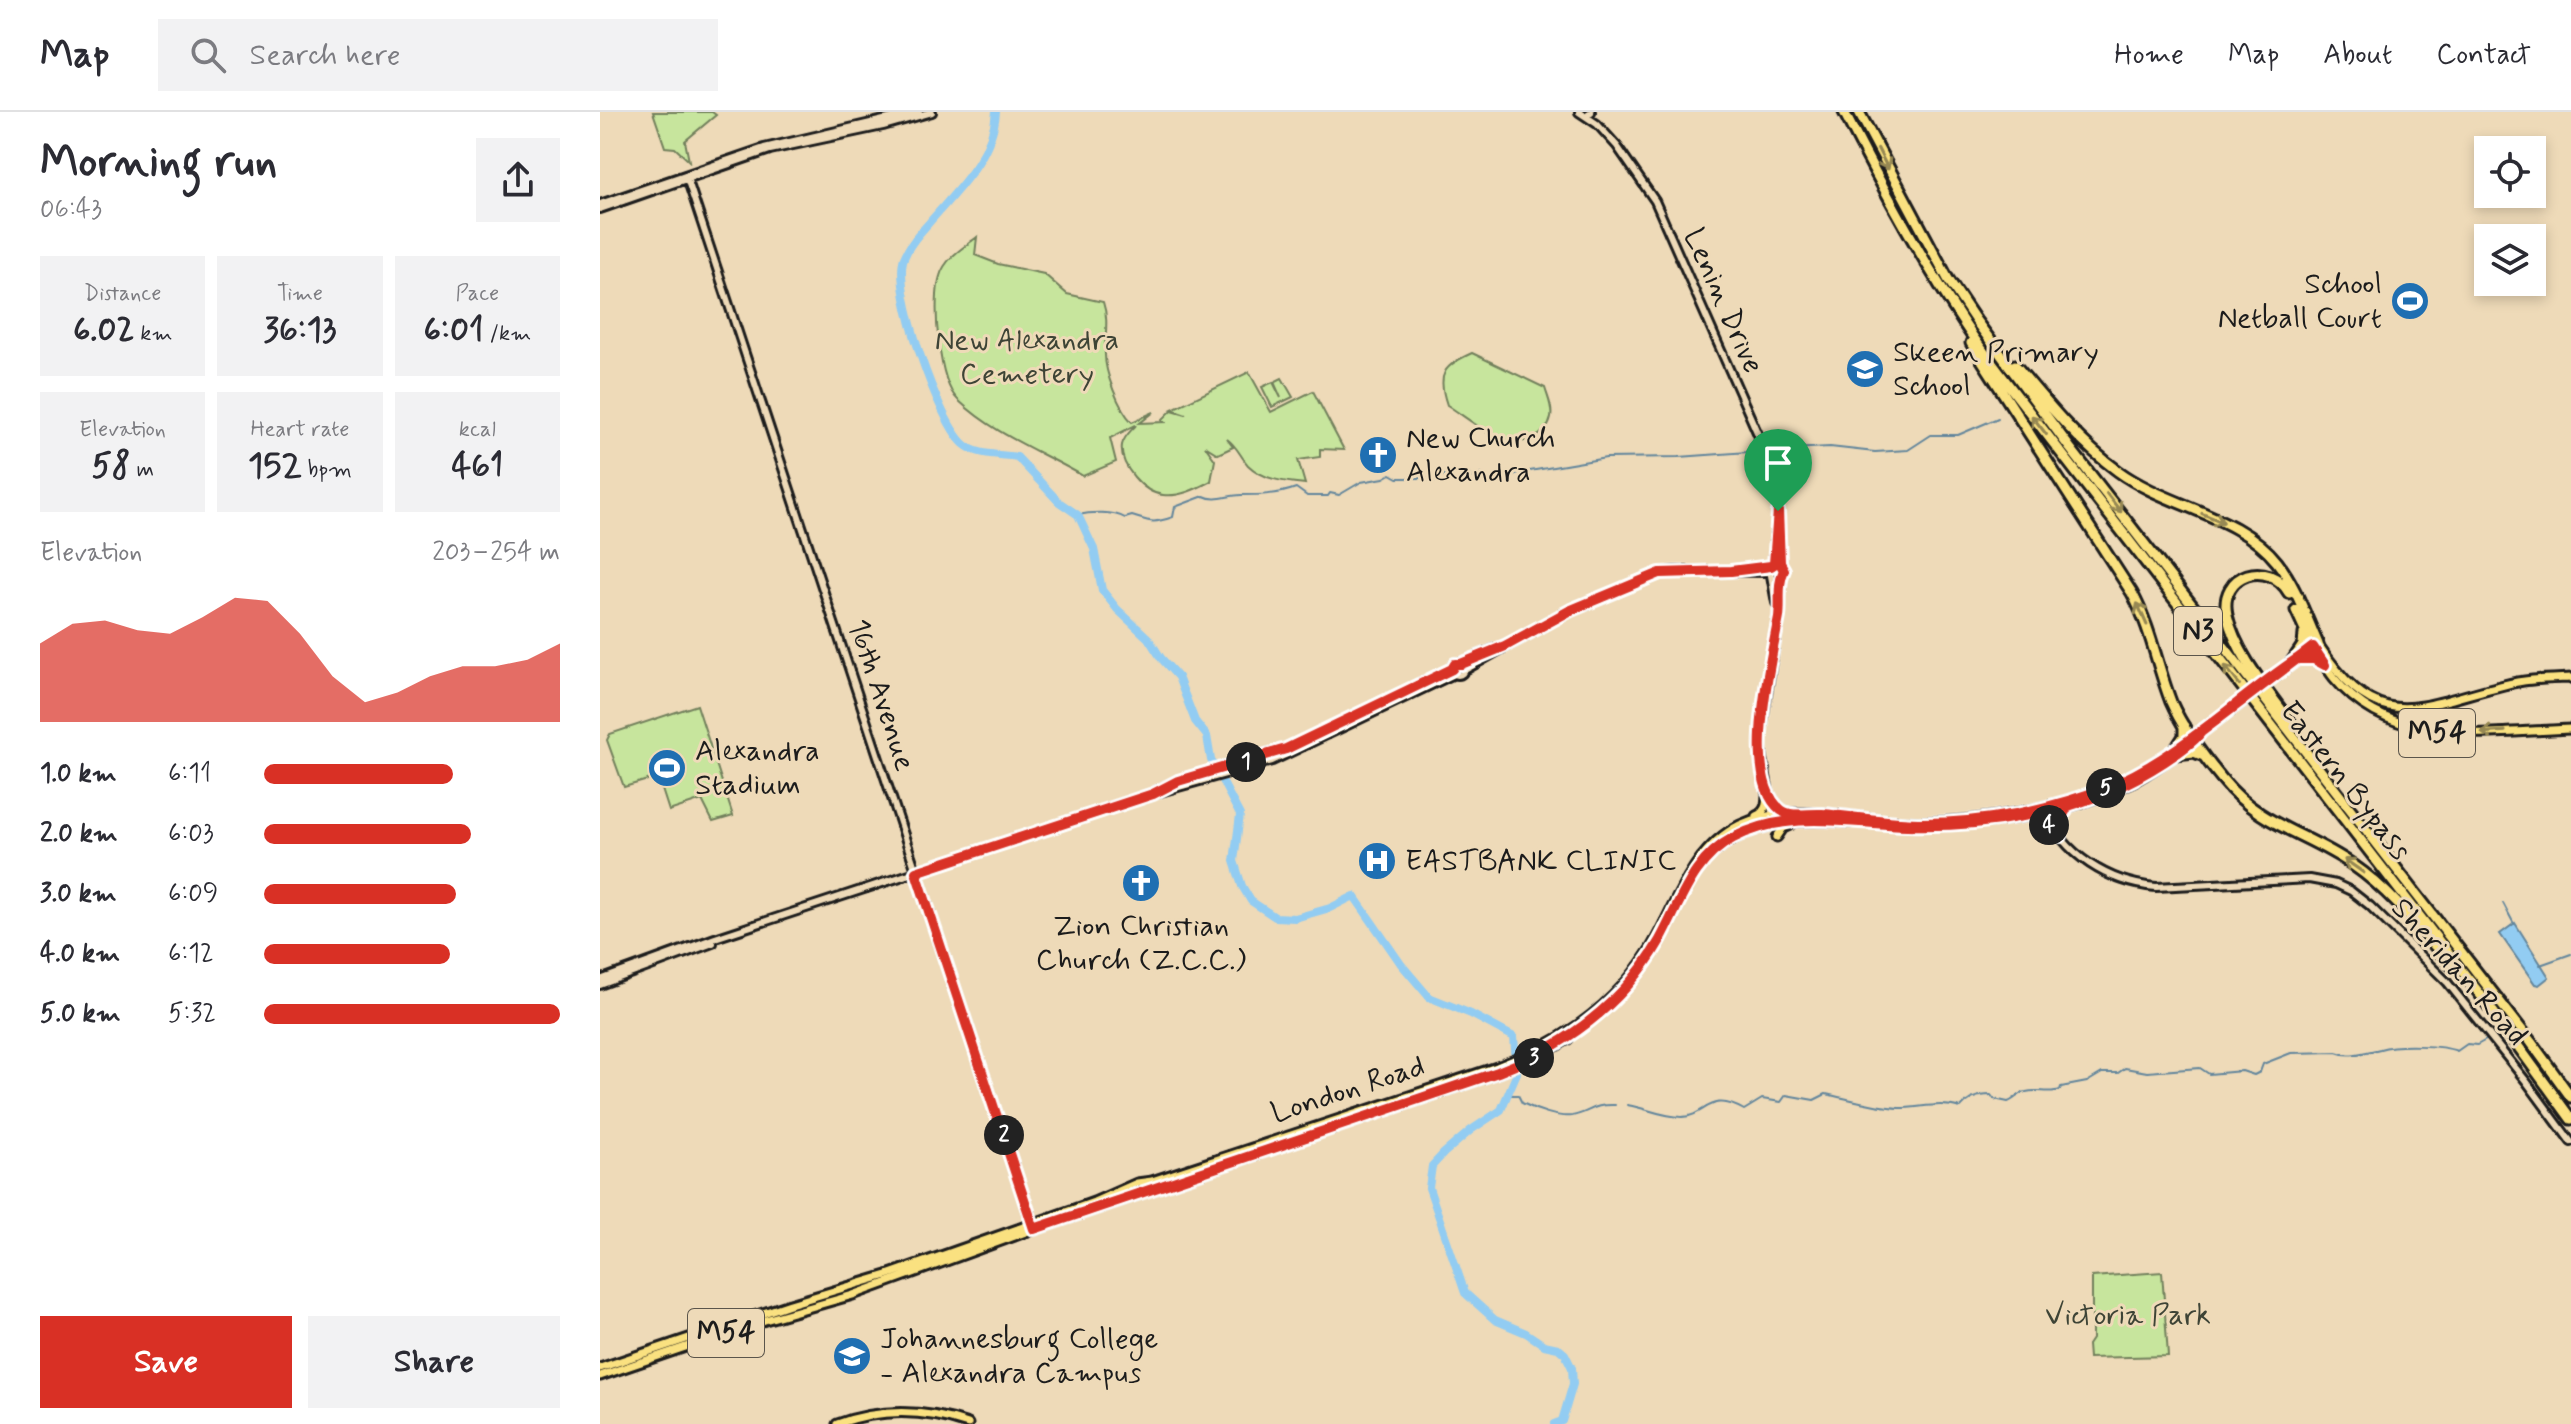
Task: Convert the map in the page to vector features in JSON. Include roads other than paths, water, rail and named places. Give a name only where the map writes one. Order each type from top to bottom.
[{"type":"highway","name":"Eastern Bypass","points":[[1844,112],[1919,252],[1967,328],[2486,1002],[2571,1119]]},
{"type":"highway","name":"Eastern Bypass","points":[[1859,112],[1948,279],[2036,404],[2571,1097]]},
{"type":"highway","points":[[1924,234],[1994,337],[2072,431],[2136,483],[2171,501],[2234,526],[2263,547],[2285,573],[2316,646]]},
{"type":"highway","points":[[1919,252],[1944,300],[2132,593],[2145,618],[2165,684],[2184,726],[2196,737],[2209,761],[2233,790],[2264,817],[2337,854],[2378,884],[2486,1002]]},
{"type":"highway","points":[[2316,646],[2285,586],[2270,575],[2258,573],[2243,576],[2229,591],[2227,614],[2240,645],[2310,748],[2322,772]]},
{"type":"highway","points":[[2294,661],[2303,645],[2302,624]]},
{"type":"highway","points":[[2184,726],[2184,736],[2176,750],[2194,752],[2209,761]]},
{"type":"main road","name":"M54","points":[[2196,737],[2316,646]]},
{"type":"main road","name":"M54","points":[[2316,646],[2334,678],[2360,701],[2412,727],[2453,734],[2571,729]]},
{"type":"main road","name":"M54","points":[[2316,646],[2348,684],[2373,700],[2395,707],[2427,706],[2521,681],[2571,678]]},
{"type":"main road","points":[[2294,661],[2314,659],[2325,665]]},
{"type":"main road","name":"London Road","points":[[1773,820],[1935,825],[2029,812],[2046,805],[2103,795],[2138,779],[2196,737]]},
{"type":"main road","points":[[1768,790],[1777,807],[1787,814]]},
{"type":"main road","points":[[1750,825],[1764,811],[1768,790]]},
{"type":"main road","points":[[2029,812],[2046,805],[2065,804],[2059,831]]},
{"type":"main road","points":[[2029,812],[2059,831]]},
{"type":"main road","name":"London Road","points":[[852,1291],[1033,1225],[1498,1070],[1553,1048],[1579,1031],[1621,993],[1653,952],[1696,870],[1750,825],[1787,814],[1814,813],[1927,823],[2029,812]]},
{"type":"main road","points":[[1750,825],[1769,829],[1778,838],[1786,826],[1806,820]]},
{"type":"main road","name":"M54","points":[[600,1368],[790,1304],[852,1291]]},
{"type":"main road","name":"M54","points":[[600,1376],[852,1291]]},
{"type":"main road","points":[[837,1424],[871,1415],[915,1412],[968,1424]]},
{"type":"street","points":[[687,178],[764,148],[918,112]]},
{"type":"street","points":[[600,207],[770,150],[883,126],[932,112]]},
{"type":"street","name":"Lenin Drive","points":[[1587,113],[1624,155],[1655,201],[1766,454],[1778,511],[1774,568]]},
{"type":"street","name":"16th Avenue","points":[[687,178],[1033,1225]]},
{"type":"street","points":[[1774,568],[1781,575]]},
{"type":"street","points":[[1774,568],[1778,623]]},
{"type":"street","points":[[600,982],[690,953],[720,938],[1202,776],[1275,760],[1453,672],[1461,675],[1463,667],[1571,610],[1660,573],[1784,568],[1760,730],[1761,758],[1773,820]]},
{"type":"street","name":"Sheridan Road","points":[[2046,805],[2059,831],[2094,866],[2132,884],[2156,887],[2309,879],[2336,884],[2351,891],[2447,982],[2571,1142]]},
{"type":"water","points":[[2515,923],[2549,977],[2539,985],[2535,984],[2500,934]]},
{"type":"waterway","points":[[996,112],[981,158],[914,240],[904,258],[902,274],[905,297],[931,385],[954,432],[965,445],[983,453],[1017,457],[1059,502],[1078,515],[1094,549],[1102,590],[1148,638],[1178,677],[1195,721],[1207,736],[1211,760],[1240,815],[1234,861],[1242,886],[1251,901],[1275,917],[1295,918],[1330,908],[1354,896],[1401,964],[1429,997],[1471,1014],[1514,1037],[1517,1073],[1501,1110],[1444,1153],[1432,1166],[1429,1188],[1465,1293],[1495,1320],[1565,1354],[1572,1368],[1573,1384],[1562,1421],[1554,1424]]},
{"type":"waterway","points":[[1768,450],[1830,447],[1875,452],[1908,450],[1931,435],[1958,435],[1998,418]]},
{"type":"waterway","points":[[1078,515],[1108,513],[1156,521],[1173,517],[1175,507],[1204,496],[1218,498],[1268,494],[1296,488],[1307,496],[1339,495],[1361,482],[1391,474],[1398,478],[1427,478],[1432,483],[1448,474],[1468,473],[1472,479],[1482,474],[1491,483],[1518,473],[1606,458],[1762,451]]},
{"type":"waterway","points":[[2503,903],[2514,924]]},
{"type":"waterway","points":[[2540,965],[2571,954]]},
{"type":"waterway","points":[[1627,1105],[1682,1117],[1716,1103],[1744,1110],[1762,1099],[1781,1102],[1786,1095],[1814,1100],[1826,1094],[1890,1107],[1938,1105],[1961,1108],[1978,1096],[1991,1095],[1994,1099],[2008,1102],[2023,1093],[2056,1091],[2061,1087],[2087,1082],[2102,1073],[2118,1073],[2125,1068],[2147,1072],[2200,1068],[2209,1074],[2242,1071],[2254,1075],[2260,1072],[2263,1064],[2291,1053],[2352,1054],[2408,1046],[2457,1051],[2467,1044],[2477,1045],[2486,1040]]},
{"type":"waterway","points":[[1507,1095],[1518,1095],[1522,1103],[1560,1116],[1578,1115],[1601,1106],[1615,1105]]},
{"type":"place","name":"School Netball Court","points":[[2410,301]]},
{"type":"place","name":"Skeen Primary School","points":[[1865,369]]},
{"type":"place","name":"New Church Alexandra","points":[[1378,455]]},
{"type":"place","name":"Alexandra Stadium","points":[[667,768]]},
{"type":"place","name":"EASTBANK CLINIC","points":[[1377,861]]},
{"type":"place","name":"Zion Christian Church (Z.C.C.)","points":[[1141,883]]},
{"type":"place","name":"Johannesburg College - Alexandra Campus","points":[[852,1356]]},
{"type":"park label","name":"New Alexandra Cemetery","points":[[1027,357]]},
{"type":"park label","name":"Victoria Park","points":[[2128,1315]]}]
